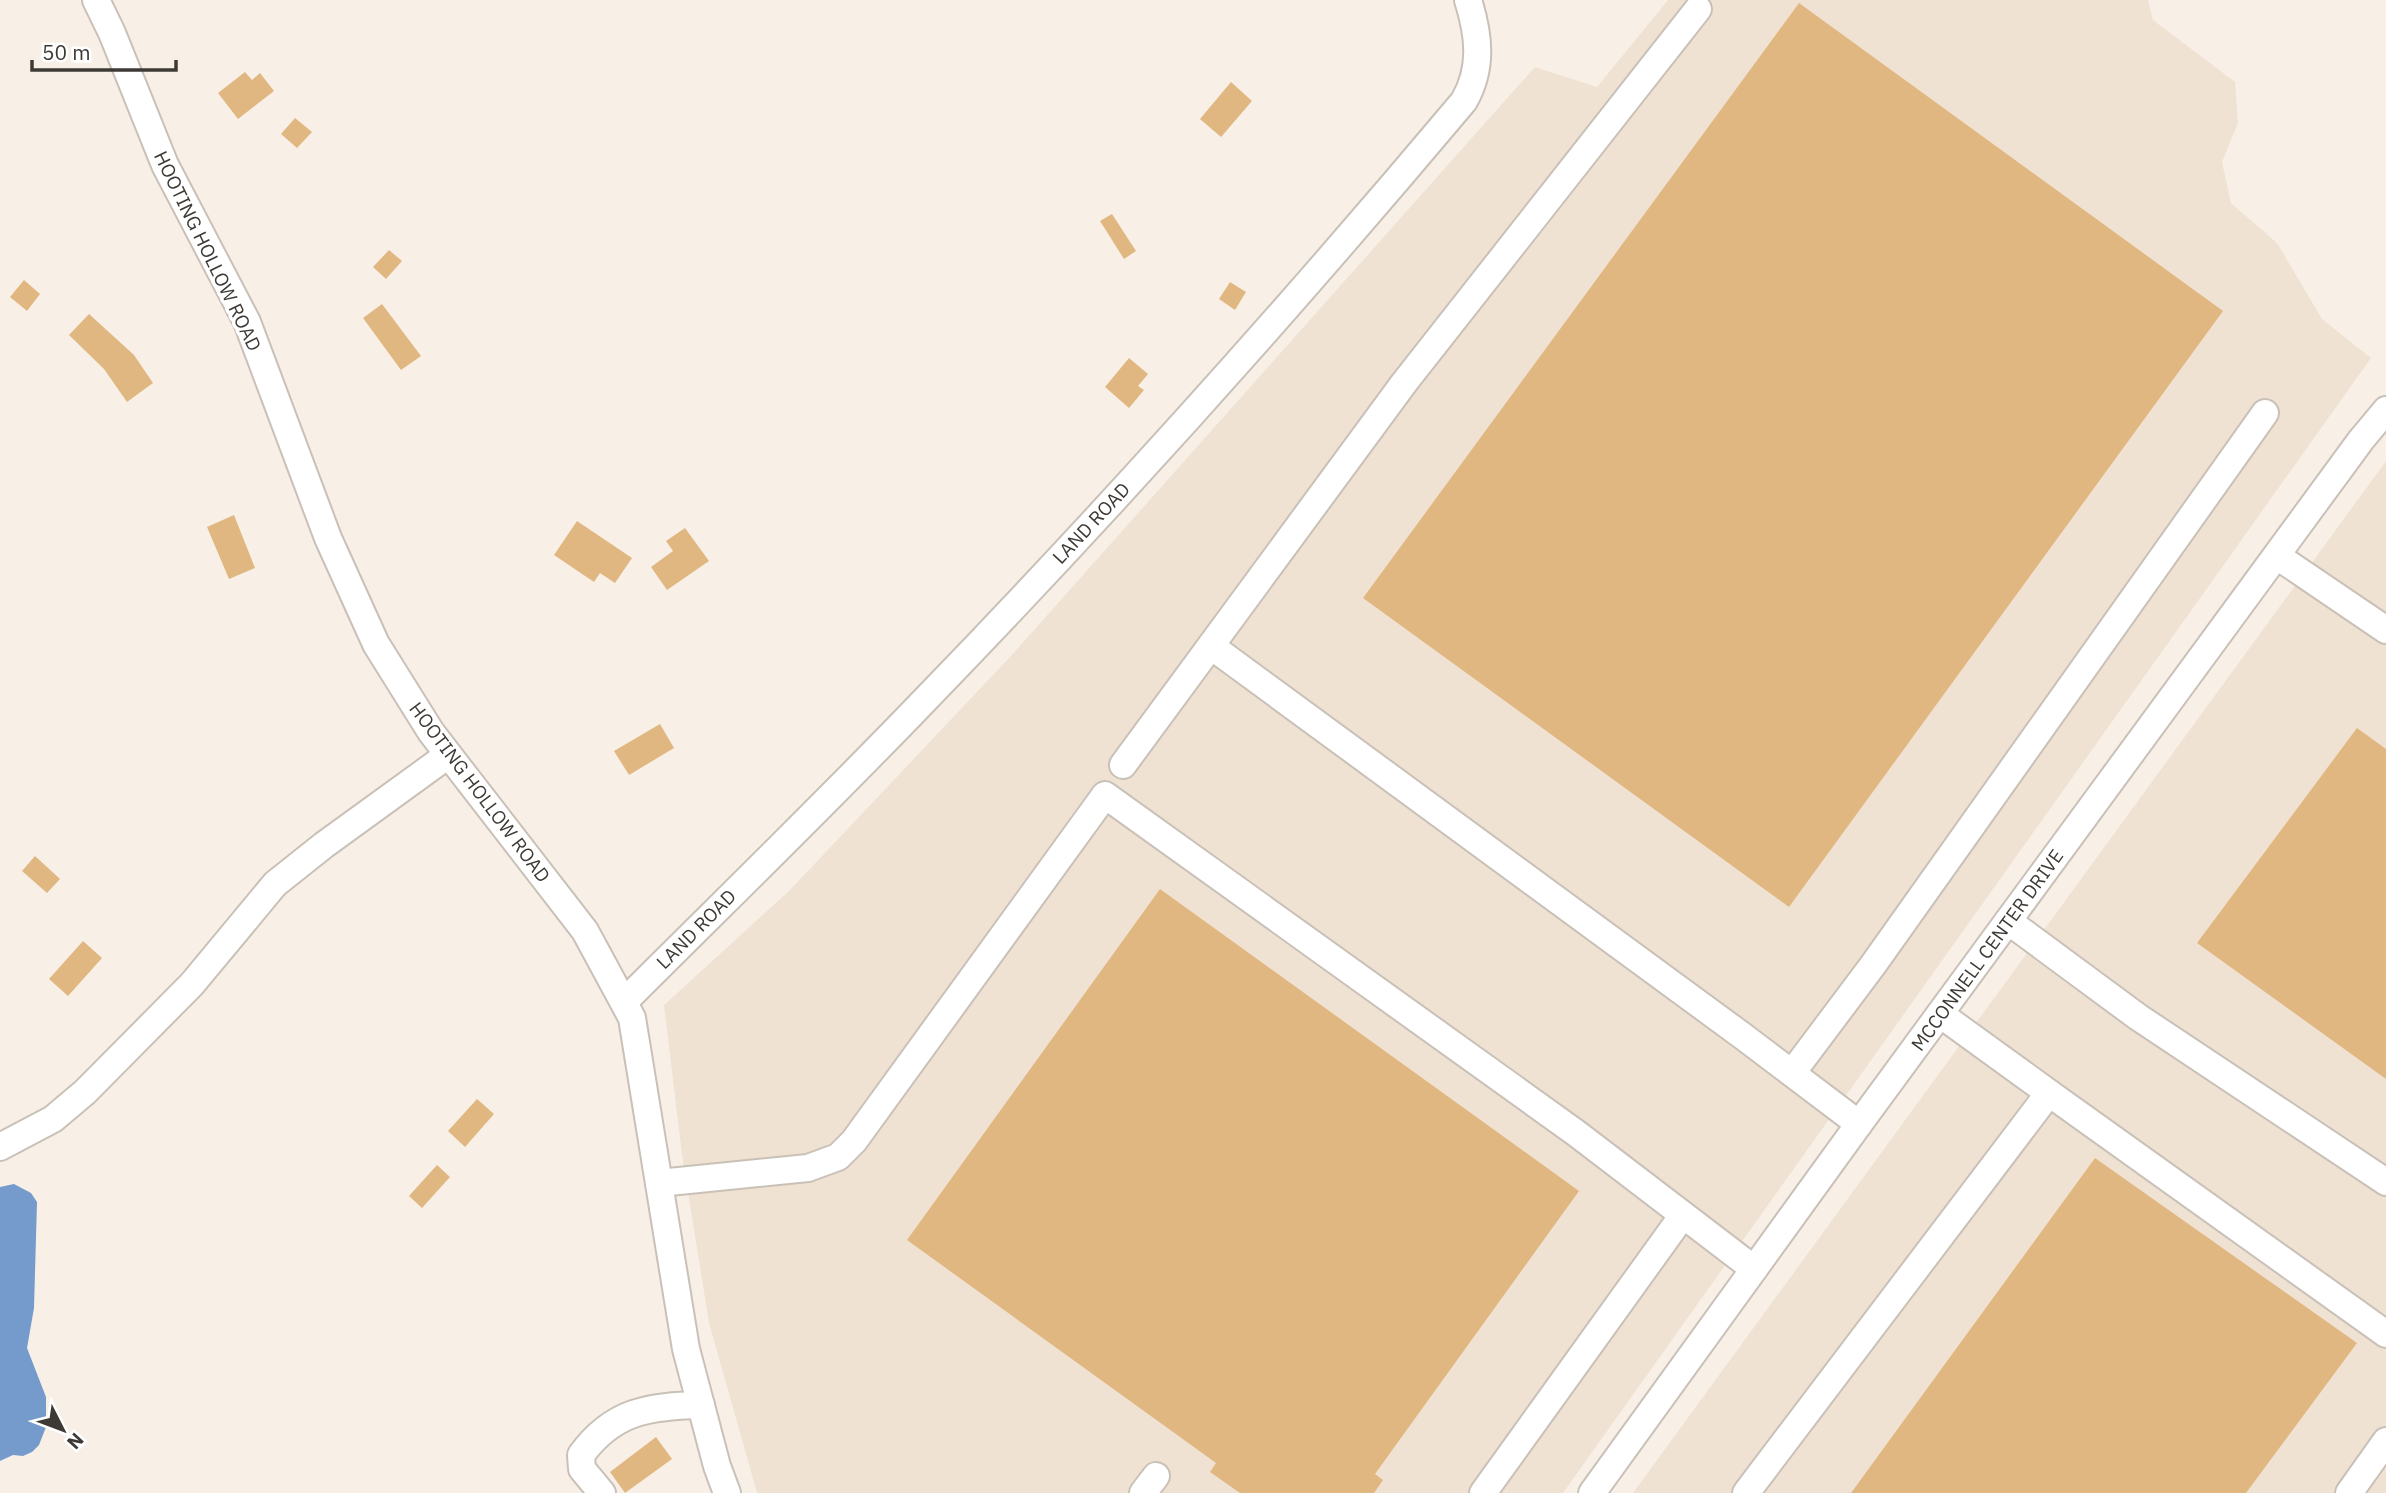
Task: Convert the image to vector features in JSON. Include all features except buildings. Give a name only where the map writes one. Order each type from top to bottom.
[{"type":"street","name":"HOOTING HOLLOW ROAD","points":[[96,0],[165,166],[247,322],[328,538],[376,644],[431,732],[585,931],[625,1001],[632,1018],[686,1349],[717,1466],[727,1493]]},
{"type":"street","name":"LAND ROAD","points":[[625,1001],[922,704],[1185,423],[1347,241],[1464,101],[1473,85],[1478,62],[1476,25],[1468,0]]},
{"type":"street","points":[[1123,765],[1404,383],[1698,9]]},
{"type":"street","name":"MCCONNELL CENTER DRIVE","points":[[1592,1493],[1859,1124],[2386,410]]},
{"type":"street","points":[[1791,1073],[1889,943],[2265,413]]},
{"type":"street","points":[[2277,555],[2386,630]]},
{"type":"street","points":[[1211,646],[1859,1124]]},
{"type":"street","points":[[0,1147],[53,1119],[85,1092],[192,984],[275,884],[394,793],[449,755]]},
{"type":"street","points":[[659,1183],[808,1168],[838,1157],[862,1130],[1105,795],[1576,1133],[1754,1269]]},
{"type":"street","points":[[2008,921],[2138,1017],[2386,1182]]},
{"type":"street","points":[[1940,1014],[2386,1334]]},
{"type":"street","points":[[1746,1493],[2049,1093]]},
{"type":"street","points":[[1463,1493],[1490,1484],[1683,1215]]},
{"type":"street","points":[[602,1493],[582,1469],[581,1455],[593,1440],[617,1421],[642,1410],[701,1405]]},
{"type":"street","points":[[2349,1493],[2386,1441]]},
{"type":"shaded area","points":[[1668,0],[2148,0],[2153,20],[2235,82],[2238,123],[2222,162],[2231,203],[2277,243],[2322,319],[2371,358],[1563,1493],[757,1493],[709,1323],[682,1155],[664,1005],[789,891],[1009,658],[1535,67],[1597,87]]},
{"type":"shaded area","points":[[2386,461],[2386,1493],[1633,1493]]},
{"type":"water","points":[[14,1184],[31,1193],[37,1202],[34,1308],[27,1348],[46,1397],[46,1427],[39,1445],[32,1452],[23,1456],[13,1455],[0,1461],[0,1187]]}]
